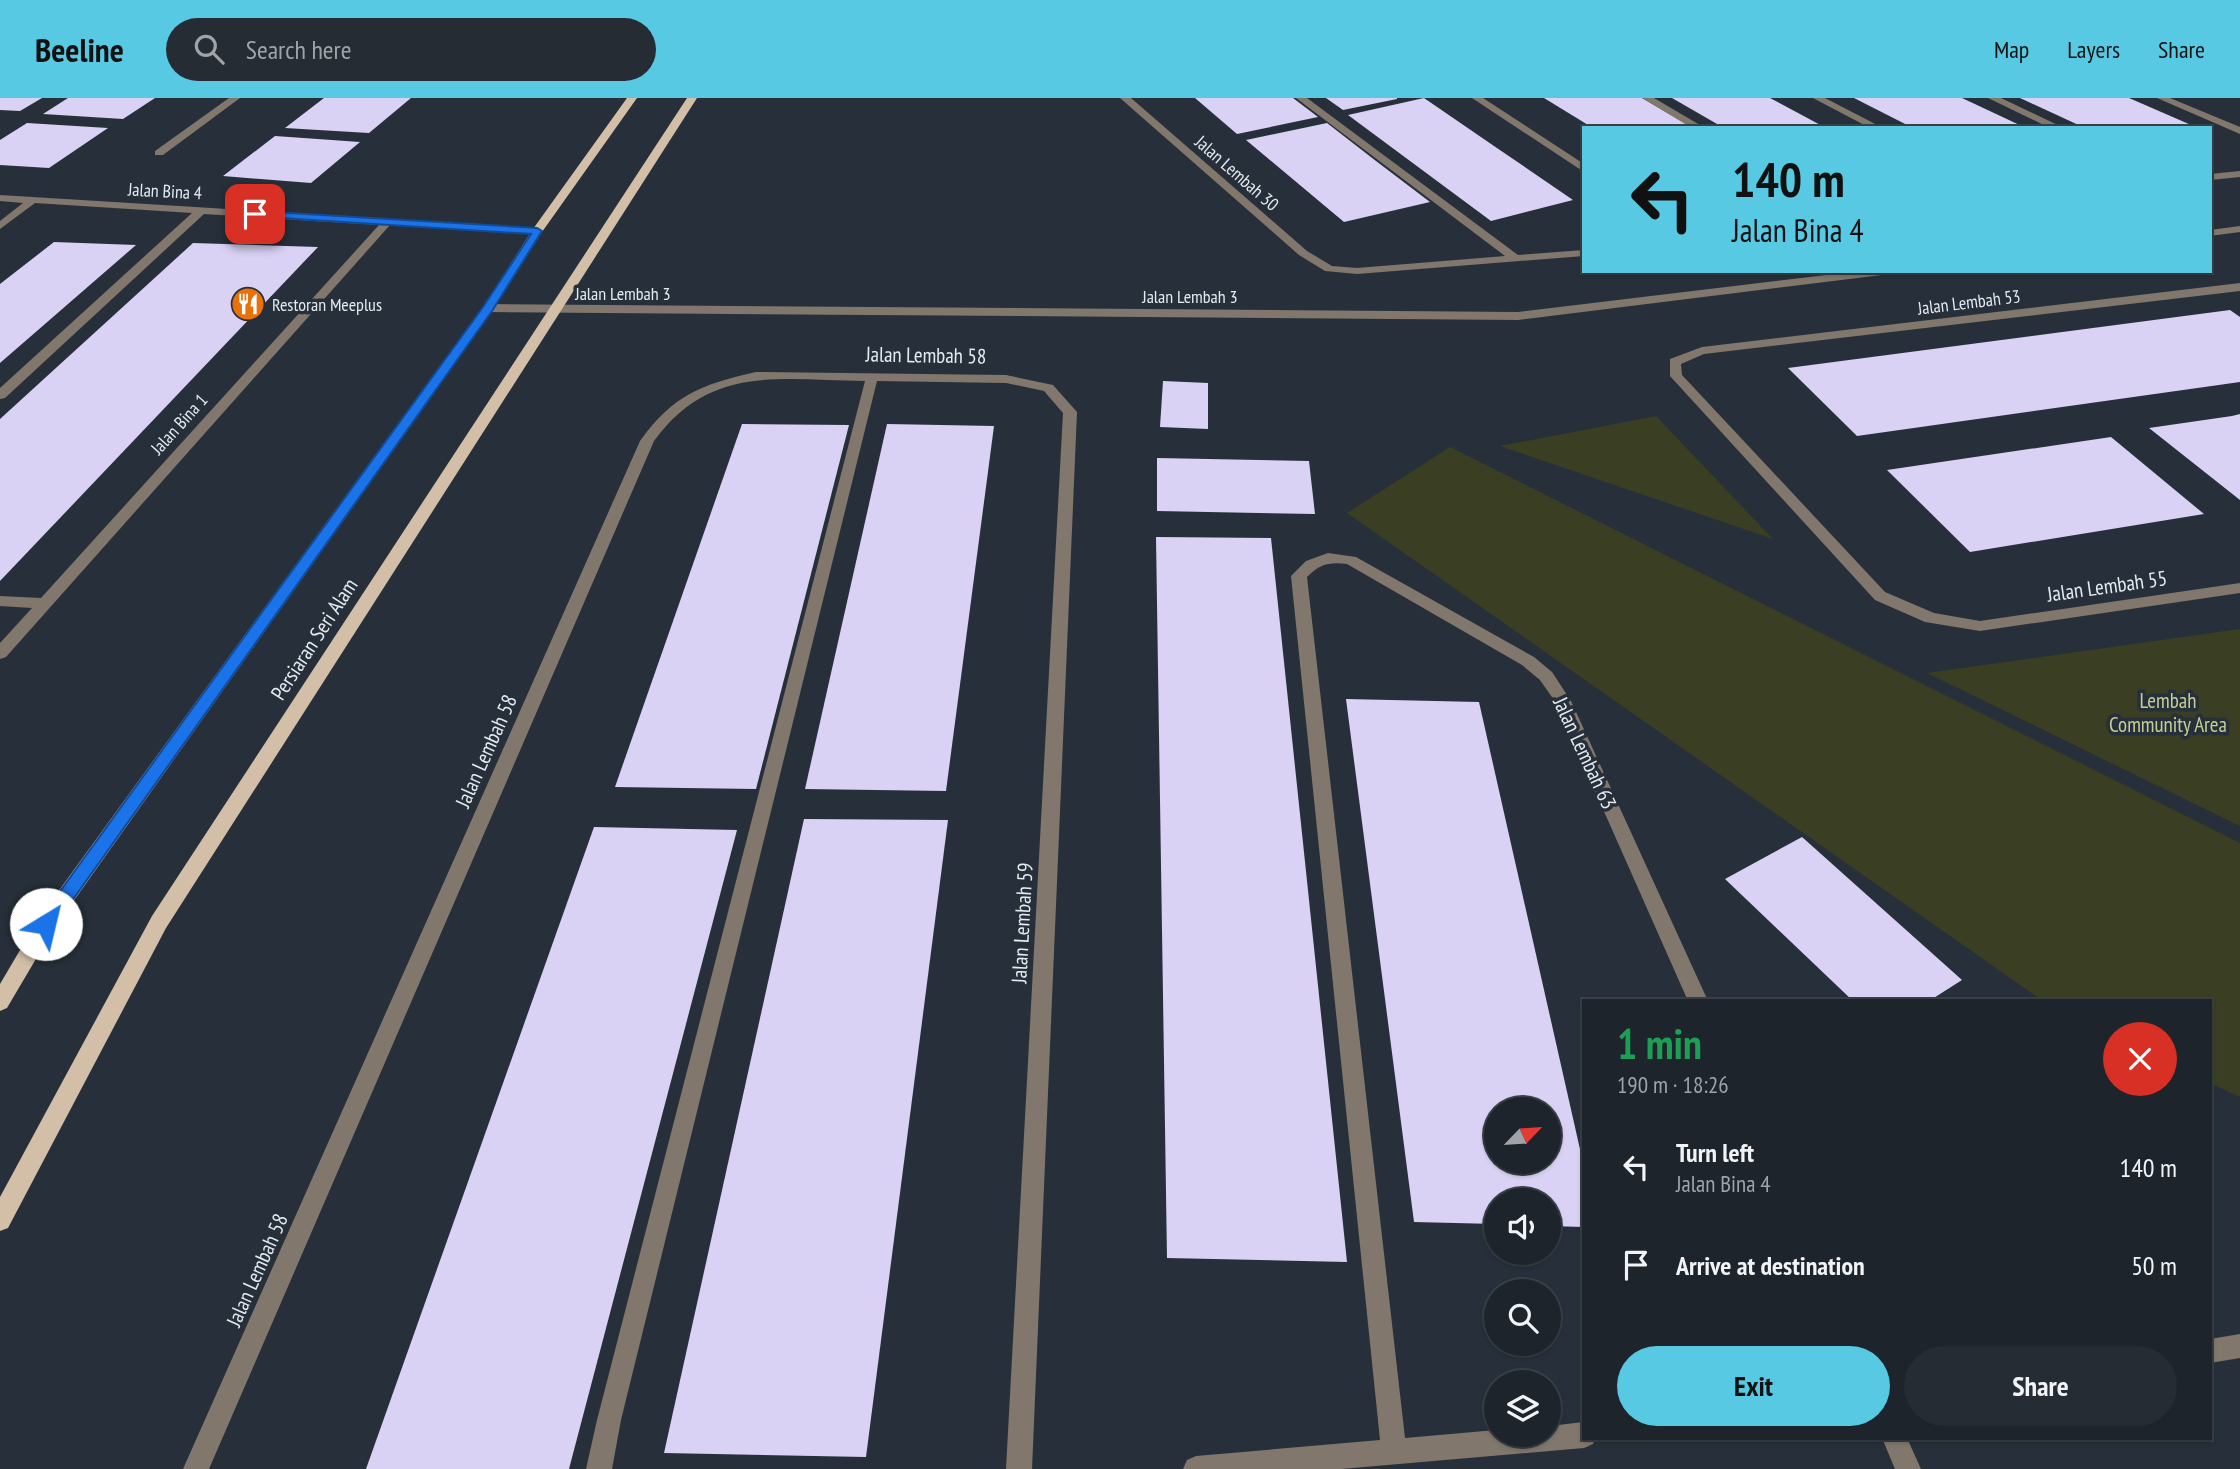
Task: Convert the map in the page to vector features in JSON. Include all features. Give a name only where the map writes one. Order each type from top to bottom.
[{"type":"main road","points":[[0,1002],[46,924],[488,308],[537,231],[632,98]]},
{"type":"main road","name":"Persiaran Seri Alam","points":[[0,1220],[159,922],[692,98]]},
{"type":"street","points":[[159,153],[235,98]]},
{"type":"street","name":"Jalan Lembah 30","points":[[1125,98],[1303,253],[1329,269],[1357,271],[1515,258]]},
{"type":"street","points":[[1301,98],[1515,258],[1582,253]]},
{"type":"street","points":[[1477,98],[1582,168]]},
{"type":"street","points":[[1647,98],[1696,126]]},
{"type":"street","points":[[1818,98],[1874,126]]},
{"type":"street","points":[[1993,98],[2055,126]]},
{"type":"street","points":[[2162,98],[2240,131]]},
{"type":"street","points":[[2212,177],[2240,174]]},
{"type":"street","name":"Jalan Bina 4","points":[[0,198],[537,231]]},
{"type":"street","points":[[0,226],[33,200]]},
{"type":"street","points":[[0,395],[202,211]]},
{"type":"street","name":"Jalan Bina 1","points":[[0,653],[387,222]]},
{"type":"street","points":[[2212,233],[2240,229]]},
{"type":"street","name":"Jalan Lembah 3","points":[[488,308],[1518,316],[1873,273]]},
{"type":"street","name":"Jalan Lembah 53","points":[[1702,351],[2240,287]]},
{"type":"street","name":"Jalan Lembah 55","points":[[1702,351],[1674,362],[1676,376],[1880,596],[1931,618],[1980,626],[2240,588]]},
{"type":"street","name":"Jalan Lembah 58","points":[[196,1469],[647,441],[666,414],[685,399],[727,382],[756,376],[1006,379],[1048,388]]},
{"type":"street","points":[[599,1469],[609,1420],[872,377]]},
{"type":"street","name":"Jalan Lembah 59","points":[[1018,1469],[1070,412],[1048,388]]},
{"type":"street","name":"Jalan Lembah 63","points":[[1394,1452],[1299,576],[1310,564],[1329,557],[1351,560],[1528,661],[1546,676],[1563,701],[1697,999]]},
{"type":"street","points":[[0,601],[45,603]]},
{"type":"street","points":[[2212,1351],[2240,1346]]},
{"type":"street","points":[[1196,1469],[1582,1434]]},
{"type":"street","points":[[1895,1440],[1908,1469]]},
{"type":"green space","points":[[1656,416],[1773,539],[1500,446]]},
{"type":"green space","points":[[1450,447],[2240,843],[2240,1097],[2212,1084],[2212,999],[2040,999],[1347,513]]},
{"type":"green space","name":"Lembah Community Area","points":[[2240,629],[2240,826],[1927,673]]},
{"type":"building","points":[[0,98],[42,98],[20,111],[0,110]]},
{"type":"building","points":[[68,98],[155,98],[123,119],[43,114]]},
{"type":"building","points":[[324,98],[411,98],[369,133],[285,128]]},
{"type":"building","points":[[1195,98],[1293,98],[1318,117],[1237,134]]},
{"type":"building","points":[[1326,98],[1397,98],[1397,99],[1343,110]]},
{"type":"building","points":[[1424,98],[1573,200],[1491,221],[1348,115]]},
{"type":"building","points":[[1544,98],[1642,98],[1690,126],[1590,126]]},
{"type":"building","points":[[1672,98],[1770,98],[1822,126],[1721,126]]},
{"type":"building","points":[[1854,98],[1962,98],[2022,126],[1909,126]]},
{"type":"building","points":[[2020,98],[2129,98],[2193,126],[2081,126]]},
{"type":"building","points":[[27,123],[108,128],[49,168],[0,165],[0,140]]},
{"type":"building","points":[[1327,123],[1430,202],[1344,222],[1246,140]]},
{"type":"building","points":[[275,136],[360,142],[311,183],[223,176]]},
{"type":"building","points":[[54,242],[136,245],[0,363],[0,284]]},
{"type":"building","points":[[193,243],[318,247],[0,581],[0,419]]},
{"type":"building","points":[[2230,310],[2240,317],[2240,382],[1857,436],[1788,368]]},
{"type":"building","points":[[1163,381],[1208,383],[1208,429],[1160,427]]},
{"type":"building","points":[[2240,414],[2240,500],[2149,428],[2232,416]]},
{"type":"building","points":[[742,424],[849,425],[756,789],[615,787]]},
{"type":"building","points":[[887,424],[994,426],[946,791],[805,789]]},
{"type":"building","points":[[2111,437],[2204,514],[1970,552],[1887,470]]},
{"type":"building","points":[[1157,458],[1309,461],[1315,514],[1157,511]]},
{"type":"building","points":[[1156,537],[1271,538],[1347,1262],[1167,1258]]},
{"type":"building","points":[[1346,699],[1479,702],[1582,1158],[1582,1227],[1561,1226],[1561,1188],[1484,1188],[1484,1224],[1414,1222]]},
{"type":"building","points":[[804,819],[948,820],[866,1457],[664,1453]]},
{"type":"building","points":[[594,827],[737,830],[569,1469],[366,1469]]},
{"type":"building","points":[[1802,837],[1962,980],[1932,999],[1851,999],[1725,879]]},
{"type":"place","name":"Restoran Meeplus","points":[[248,304]]},
{"type":"route","points":[[46,924],[488,308],[537,231],[255,214]]}]
